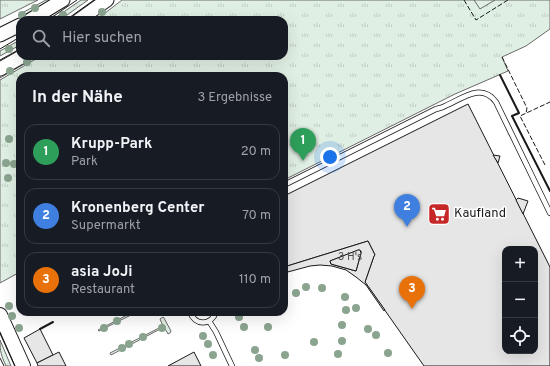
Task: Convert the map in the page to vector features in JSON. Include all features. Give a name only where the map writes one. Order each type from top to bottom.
[{"type":"main road","points":[[37,16],[63,0]]},
{"type":"main road","points":[[84,16],[106,0]]},
{"type":"main road","points":[[0,36],[16,27]]},
{"type":"main road","points":[[0,69],[16,60]]},
{"type":"main road","points":[[0,315],[23,366]]},
{"type":"lane","points":[[288,183],[436,109],[473,93],[483,93],[493,99],[499,107],[550,213]]},
{"type":"lane","points":[[192,316],[198,322],[209,321],[214,316]]},
{"type":"lane","points":[[209,321],[216,332],[232,366]]},
{"type":"green space","points":[[0,0],[38,0],[0,19]]},
{"type":"green space","points":[[46,0],[52,0],[23,16],[21,16],[20,14]]},
{"type":"green space","points":[[81,0],[88,0],[66,16],[58,16]]},
{"type":"green space","points":[[122,0],[550,0],[550,29],[526,46],[502,57],[508,71],[455,94],[288,178],[288,72],[16,72],[16,274],[0,283],[0,80],[34,60],[288,60],[288,16],[101,16]]},
{"type":"green space","points":[[474,0],[495,0],[480,9]]},
{"type":"green space","points":[[16,42],[16,47],[0,56],[0,51]]},
{"type":"green space","points":[[25,60],[31,60],[0,78],[0,75]]},
{"type":"green space","points":[[125,316],[129,316],[99,331],[98,330]]},
{"type":"green space","points":[[163,317],[171,331],[170,333],[168,334],[164,327],[111,355],[110,353],[163,326],[160,319]]},
{"type":"green space","points":[[0,340],[11,366],[6,366],[4,362]]},
{"type":"building","points":[[468,104],[550,267],[550,366],[424,366],[365,282],[375,255],[368,241],[288,266],[288,194]]},
{"type":"building","points":[[493,155],[500,156],[498,163]]},
{"type":"building","points":[[518,198],[528,201],[523,214],[516,200]]},
{"type":"building","points":[[368,241],[375,255],[365,282],[385,310],[384,311],[366,285],[346,270],[332,266],[310,266],[288,272],[288,266]],"holes":[[[359,250],[361,253],[356,271],[331,264],[330,261]]]},
{"type":"building","points":[[360,250],[361,253],[356,271],[331,264],[330,261]]},
{"type":"building","points":[[40,329],[53,355],[37,363],[24,338]]},
{"type":"building","points":[[59,352],[66,366],[38,366],[37,363]]},
{"type":"building","points":[[194,352],[201,366],[168,366]]},
{"type":"tram line","points":[[54,16],[77,0]]},
{"type":"tram line","points":[[72,16],[94,0]]},
{"type":"tram line","points":[[0,49],[16,39]]},
{"type":"tram line","points":[[0,60],[16,51]]},
{"type":"tram line","points":[[0,332],[15,366]]},
{"type":"tram line","points":[[0,358],[4,366]]},
{"type":"fence","points":[[464,0],[476,20],[508,0]]},
{"type":"fence","points":[[502,57],[527,108],[526,113]]},
{"type":"fence","points":[[545,165],[520,116],[550,102]]},
{"type":"wall","points":[[500,75],[519,113],[512,116],[550,191]]},
{"type":"wall","points":[[40,329],[53,322]]},
{"type":"place","name":"Krupp-Park","points":[[303,161]]},
{"type":"place","name":"Kaufland","points":[[439,214]]},
{"type":"place","name":"Kronenberg Center","points":[[407,227]]},
{"type":"place","name":"asia JoJi","points":[[412,309]]}]
